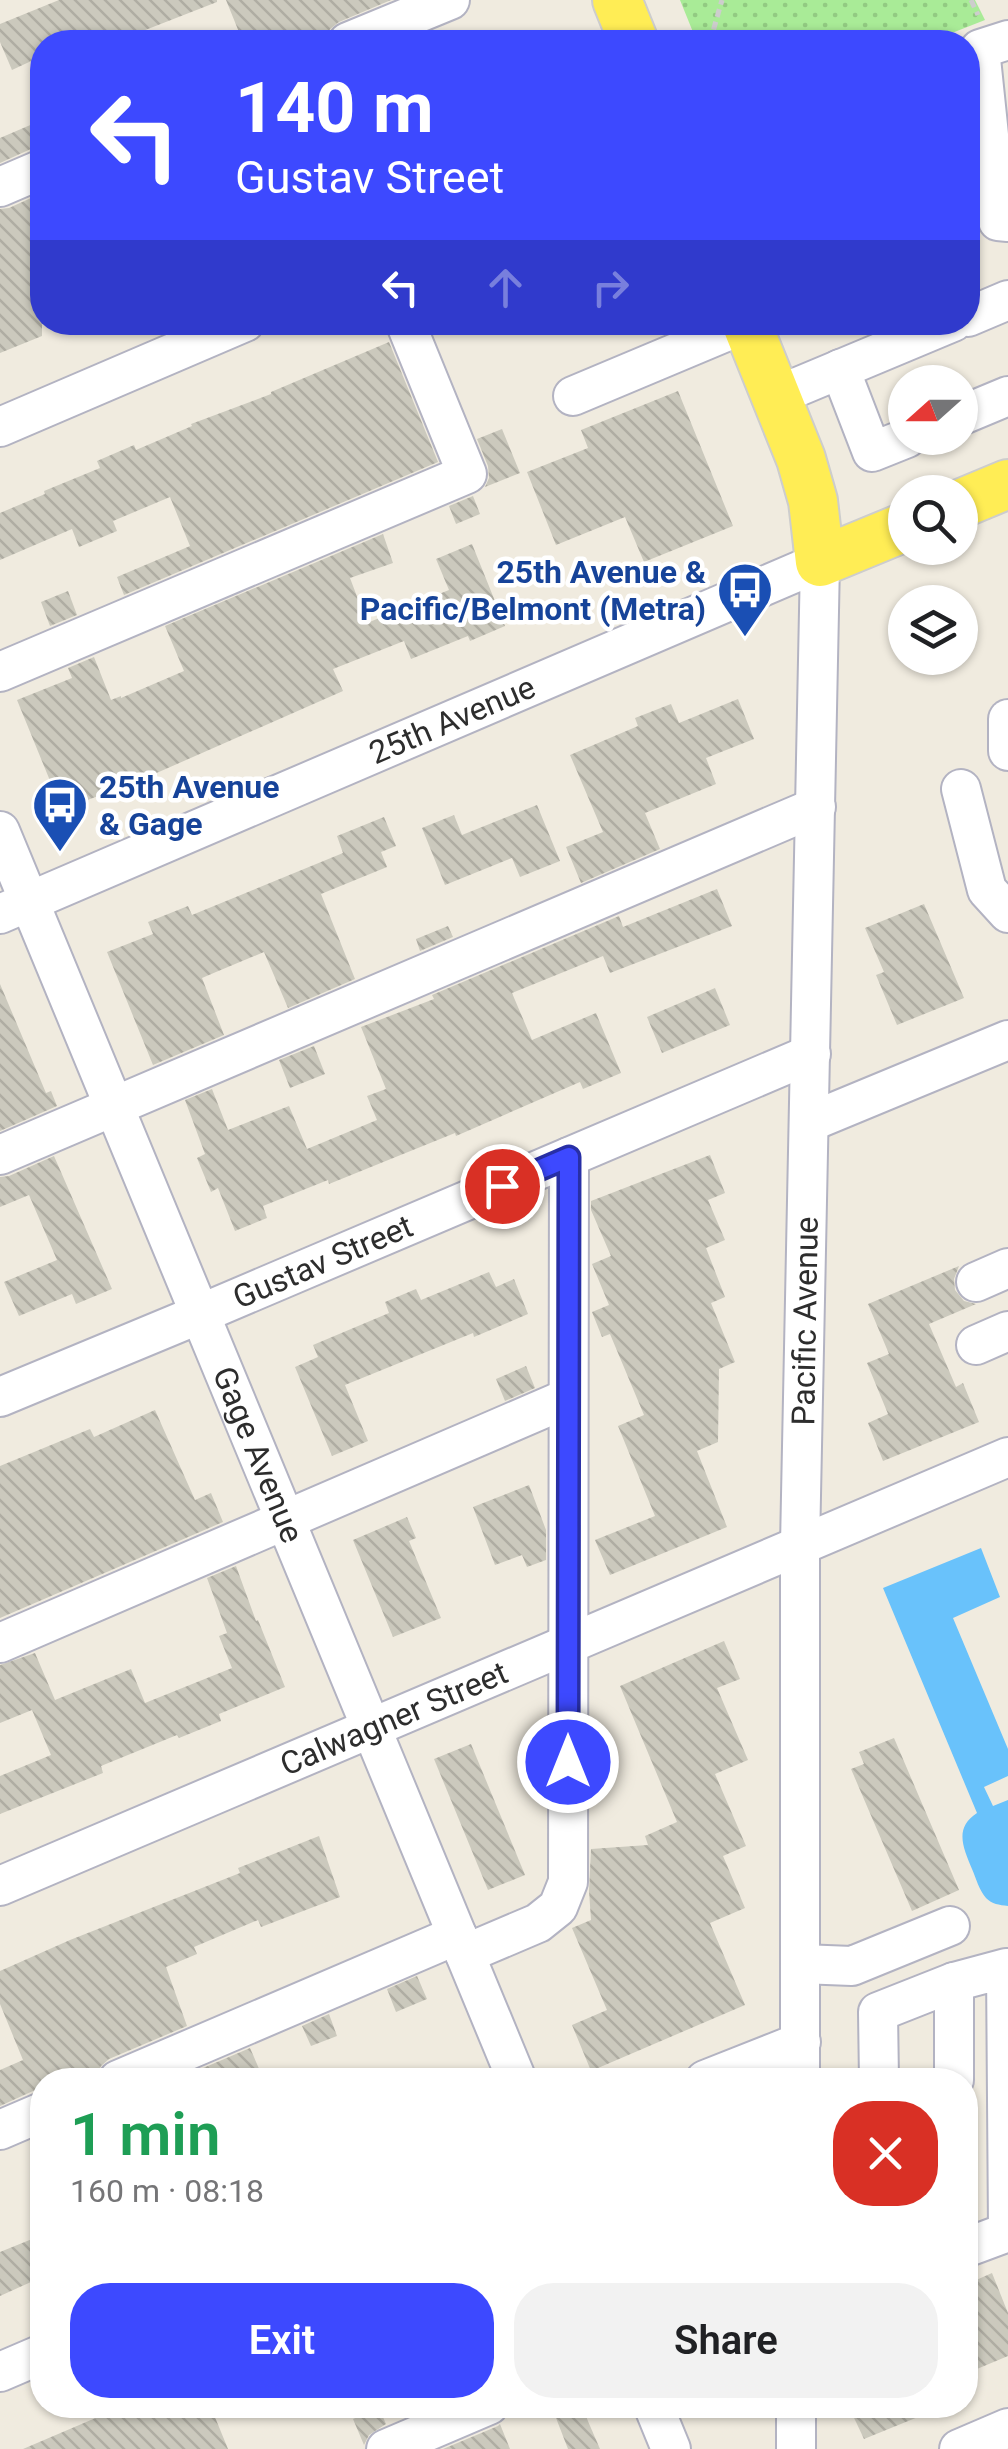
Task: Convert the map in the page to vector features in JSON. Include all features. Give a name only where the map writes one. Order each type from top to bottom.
[{"type":"main road","points":[[617,0],[629,30]]},
{"type":"main road","points":[[751,335],[801,458],[813,501],[820,562]]},
{"type":"main road","points":[[978,496],[1008,484]]},
{"type":"main road","name":"25th Avenue","points":[[820,562],[888,533]]},
{"type":"street","points":[[377,30],[450,0]]},
{"type":"street","points":[[995,30],[980,50],[998,220],[1008,222]]},
{"type":"street","points":[[0,187],[30,174]]},
{"type":"street","points":[[980,312],[1008,300]]},
{"type":"street","points":[[0,427],[216,335]]},
{"type":"street","points":[[0,672],[467,474],[409,335]]},
{"type":"street","points":[[573,396],[718,335]]},
{"type":"street","points":[[776,396],[922,335]]},
{"type":"street","points":[[840,369],[872,452],[888,446]]},
{"type":"street","points":[[978,408],[1008,396]]},
{"type":"street","points":[[1008,484],[1008,502]]},
{"type":"street","name":"Pacific Avenue","points":[[800,2068],[800,1545],[820,562]]},
{"type":"street","name":"25th Avenue","points":[[15,908],[820,562]]},
{"type":"street","points":[[1008,719],[1008,751]]},
{"type":"street","points":[[961,789],[987,890],[1008,912]]},
{"type":"street","points":[[0,1154],[816,808]]},
{"type":"street","name":"Gage Avenue","points":[[0,831],[15,908],[114,1106],[512,2068]]},
{"type":"street","points":[[810,1122],[1008,1040]]},
{"type":"street","name":"Gustav Street","points":[[0,1397],[812,1054]]},
{"type":"street","points":[[148,2068],[461,1945],[538,1923],[558,1907],[568,1882],[569,1157]]},
{"type":"street","points":[[0,1642],[568,1398]]},
{"type":"street","name":"Calwagner Street","points":[[0,1886],[1008,1457]]},
{"type":"street","points":[[801,1964],[852,1966],[950,1926]]},
{"type":"street","points":[[879,2068],[878,2012],[954,1982],[1006,1968],[1008,2231],[978,2243]]},
{"type":"street","points":[[954,1982],[954,2068]]},
{"type":"street","points":[[735,2068],[801,2042]]},
{"type":"street","points":[[0,2130],[30,2117]]},
{"type":"street","points":[[0,2372],[30,2359]]},
{"type":"street","points":[[386,2449],[459,2418]]},
{"type":"street","points":[[659,2418],[672,2449]]},
{"type":"street","points":[[796,2418],[796,2449]]},
{"type":"street","points":[[960,2449],[1008,2428]]},
{"type":"path","points":[[713,30],[722,0]]},
{"type":"path","points":[[971,0],[995,30]]},
{"type":"green space","points":[[680,0],[975,0],[985,20],[960,30],[692,30]]},
{"type":"water","points":[[981,1548],[1000,1597],[953,1618],[1008,1749],[1008,1776],[984,1787],[993,1806],[1008,1800],[1008,1906],[986,1898],[969,1861],[963,1832],[977,1813],[883,1588]]},
{"type":"building","points":[[59,0],[217,0],[145,30],[30,30],[30,62],[12,70],[0,42],[0,24]]},
{"type":"building","points":[[226,0],[391,0],[339,22],[330,30],[238,30]]},
{"type":"building","points":[[30,125],[30,149],[0,163],[0,138]]},
{"type":"building","points":[[30,198],[30,335],[42,336],[0,353],[0,209]]},
{"type":"building","points":[[389,342],[438,462],[124,595],[117,577],[190,546],[170,497],[113,521],[117,531],[79,547],[72,529],[0,560],[0,513],[100,468],[97,461],[134,445],[136,450]]},
{"type":"building","points":[[678,391],[733,526],[644,562],[625,517],[556,545],[527,472],[588,448],[581,430]]},
{"type":"building","points":[[502,429],[520,473],[485,487],[488,466],[477,439]]},
{"type":"building","points":[[473,496],[480,514],[456,524],[449,506]]},
{"type":"building","points":[[383,534],[393,563],[350,578],[367,623],[449,590],[436,559],[472,544],[505,626],[411,659],[404,641],[333,669],[343,691],[62,810],[17,700],[72,678],[68,668],[94,657],[111,700],[184,671],[165,626]]},
{"type":"building","points":[[68,591],[77,615],[50,626],[41,602]]},
{"type":"building","points":[[738,699],[754,739],[706,758],[716,784],[645,813],[660,849],[581,883],[566,847],[603,832],[570,755],[638,726],[635,718],[671,704],[679,723]]},
{"type":"building","points":[[537,805],[560,861],[520,877],[512,858],[445,885],[422,828],[454,815],[462,835]]},
{"type":"building","points":[[384,817],[396,846],[381,852],[387,867],[321,894],[355,979],[288,1008],[264,952],[216,972],[202,978],[224,1035],[153,1065],[107,952],[153,934],[148,922],[188,906],[192,915],[343,853],[337,836]]},
{"type":"building","points":[[717,889],[732,926],[610,973],[603,956],[512,993],[532,1040],[596,1013],[621,1073],[583,1089],[580,1082],[456,1136],[455,1133],[263,1206],[267,1218],[235,1231],[218,1188],[211,1192],[197,1158],[205,1154],[185,1100],[212,1089],[228,1130],[289,1106],[307,1149],[377,1120],[367,1096],[386,1089],[361,1027],[434,999],[432,995],[619,916],[623,927]]},
{"type":"building","points":[[924,904],[964,998],[897,1025],[876,975],[884,972],[865,928]]},
{"type":"building","points":[[448,926],[453,937],[420,951],[416,939]]},
{"type":"building","points":[[0,984],[46,1093],[51,1091],[57,1106],[0,1131]]},
{"type":"building","points":[[715,988],[730,1025],[662,1053],[647,1017]]},
{"type":"building","points":[[314,1046],[325,1074],[290,1088],[279,1060]]},
{"type":"building","points":[[710,1155],[725,1193],[708,1200],[725,1240],[706,1248],[725,1297],[711,1303],[735,1362],[719,1369],[718,1442],[697,1451],[727,1527],[610,1575],[595,1540],[655,1516],[618,1426],[644,1415],[610,1334],[602,1337],[592,1312],[609,1305],[592,1264],[611,1256],[591,1210],[591,1201]]},
{"type":"building","points":[[54,1156],[112,1289],[76,1304],[72,1294],[19,1316],[4,1282],[57,1260],[29,1195],[0,1207],[0,1177]]},
{"type":"building","points":[[959,1266],[955,1290],[964,1301],[976,1304],[929,1324],[956,1387],[963,1383],[979,1422],[883,1461],[868,1423],[888,1414],[867,1363],[889,1354],[868,1304]]},
{"type":"building","points":[[489,1272],[496,1287],[514,1279],[528,1314],[345,1385],[368,1441],[332,1456],[295,1367],[318,1357],[313,1345],[389,1313],[385,1302],[416,1289],[421,1300]]},
{"type":"building","points":[[526,1366],[535,1388],[505,1401],[496,1379]]},
{"type":"building","points":[[155,1410],[195,1500],[211,1493],[223,1522],[0,1618],[0,1466],[90,1429],[94,1437]]},
{"type":"building","points":[[529,1485],[546,1530],[546,1560],[527,1567],[522,1555],[495,1565],[473,1507]]},
{"type":"building","points":[[407,1517],[416,1538],[409,1541],[441,1618],[393,1637],[353,1540]]},
{"type":"building","points":[[236,1566],[285,1687],[219,1714],[221,1721],[101,1766],[103,1773],[0,1814],[0,1776],[51,1755],[32,1710],[0,1723],[0,1665],[35,1653],[55,1700],[131,1669],[145,1703],[232,1668],[219,1636],[227,1633],[207,1578]]},
{"type":"building","points":[[724,1641],[740,1679],[717,1688],[748,1760],[715,1774],[746,1846],[723,1856],[745,1908],[710,1923],[745,2005],[598,2068],[590,2068],[572,2025],[607,2010],[572,1928],[591,1920],[591,1849],[648,1845],[645,1836],[677,1822],[620,1686]]},
{"type":"building","points":[[894,1738],[959,1890],[912,1911],[851,1769],[864,1764],[859,1752]]},
{"type":"building","points":[[471,1744],[525,1875],[488,1890],[434,1759]]},
{"type":"building","points":[[319,1836],[340,1897],[261,1927],[258,1920],[194,1947],[197,1954],[166,1967],[187,2026],[109,2059],[100,2068],[30,2068],[30,2092],[0,2106],[0,2070],[23,2060],[0,2004],[0,1971],[240,1873],[238,1868]]},
{"type":"building","points":[[417,1976],[427,1999],[396,2012],[387,1989]]},
{"type":"building","points":[[329,2014],[337,2036],[311,2046],[302,2026]]},
{"type":"building","points":[[250,2048],[259,2068],[203,2068]]},
{"type":"building","points":[[30,2240],[30,2282],[0,2296],[0,2252]]},
{"type":"building","points":[[992,2273],[1008,2313],[1008,2356],[978,2369],[978,2279]]},
{"type":"building","points":[[96,2418],[215,2418],[228,2449],[23,2449]]},
{"type":"building","points":[[383,2418],[386,2424],[369,2435],[364,2445],[353,2419]]},
{"type":"building","points":[[556,2418],[587,2418],[600,2449],[568,2449]]},
{"type":"building","points":[[854,2418],[916,2418],[864,2439]]},
{"type":"building","points":[[498,2426],[510,2449],[443,2449]]},
{"type":"place","name":"25th Avenue & Pacific/Belmont (Metra)","points":[[745,639]]},
{"type":"place","name":"25th Avenue & Gage","points":[[60,854]]},
{"type":"route","points":[[502,1186],[569,1157],[568,1762]]}]
